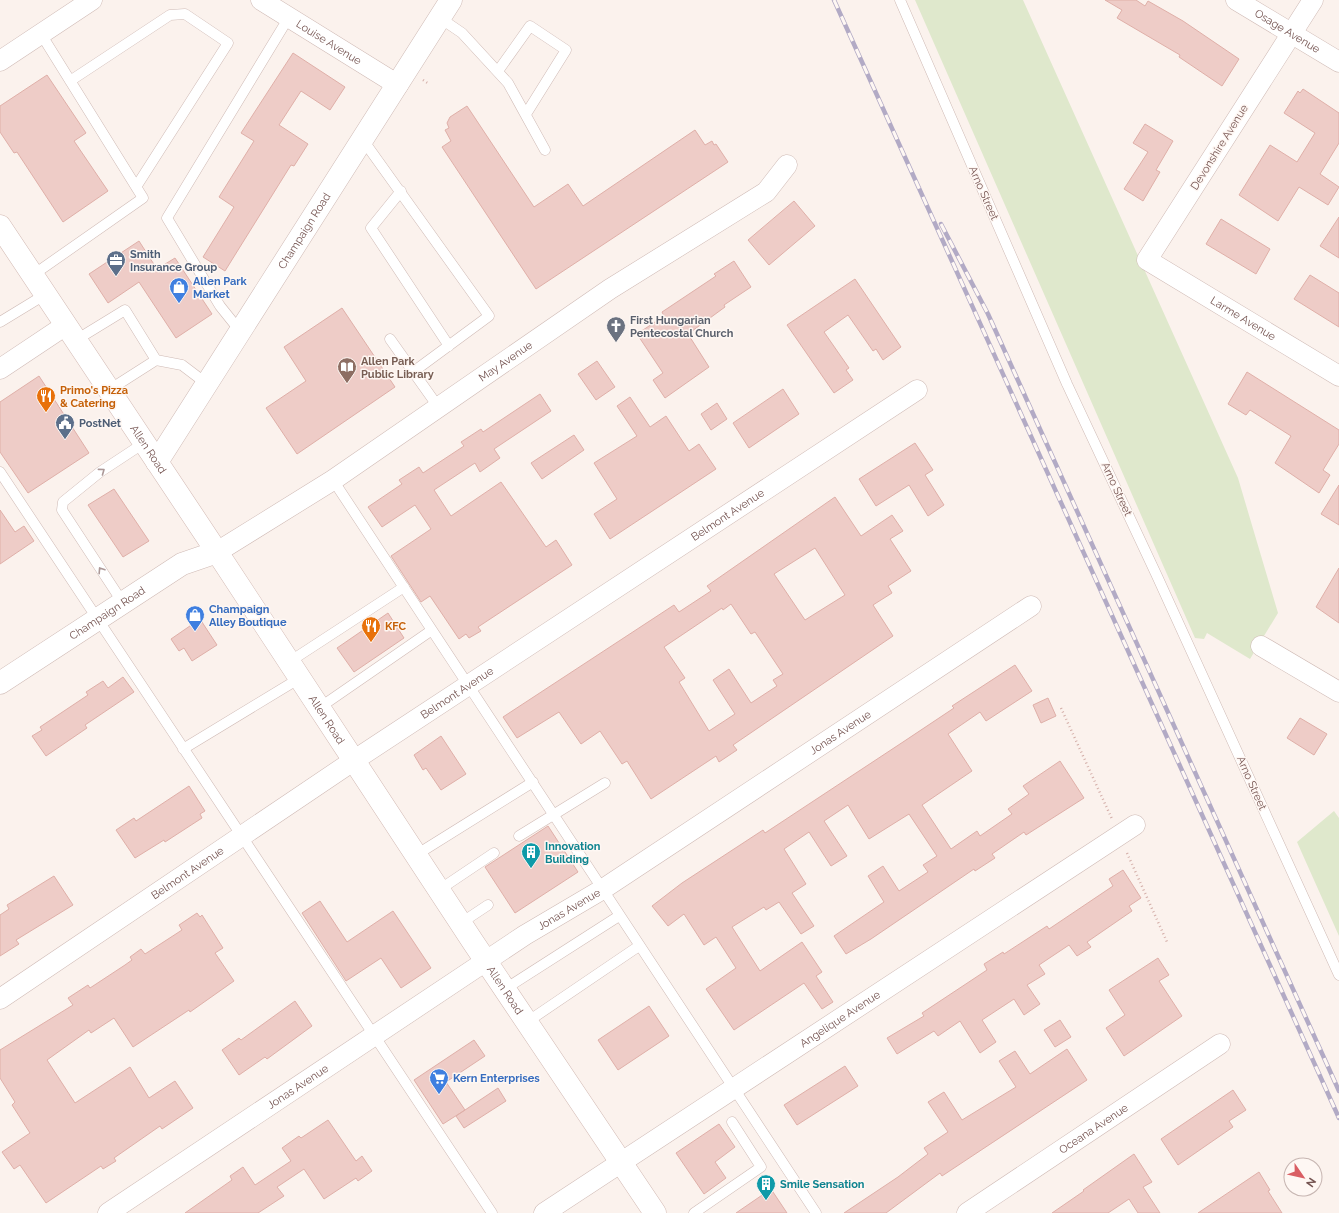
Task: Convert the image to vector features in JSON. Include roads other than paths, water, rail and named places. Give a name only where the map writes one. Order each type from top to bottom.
[{"type":"main road","name":"Champaign Road","points":[[157,462],[452,0]]},
{"type":"main road","name":"Allen Road","points":[[0,226],[295,670],[353,761],[655,1213]]},
{"type":"main road","name":"Champaign Road","points":[[0,683],[182,564],[217,552]]},
{"type":"street","points":[[0,61],[92,0]]},
{"type":"street","name":"Louise Avenue","points":[[261,0],[398,85]]},
{"type":"street","name":"Osage Avenue","points":[[1236,0],[1339,62]]},
{"type":"street","name":"Devonshire Avenue","points":[[1147,260],[1313,0]]},
{"type":"street","name":"May Avenue","points":[[217,552],[333,480],[610,289],[766,192],[787,165]]},
{"type":"street","name":"Larme Avenue","points":[[1147,260],[1339,376]]},
{"type":"street","points":[[0,369],[71,332]]},
{"type":"street","name":"Belmont Avenue","points":[[0,999],[353,761],[917,390]]},
{"type":"street","name":"Jonas Avenue","points":[[108,1213],[525,935],[603,889],[1031,606]]},
{"type":"street","points":[[1261,646],[1339,692]]},
{"type":"street","name":"Angelique Avenue","points":[[544,1213],[1135,825]]},
{"type":"street","name":"Oceana Avenue","points":[[967,1213],[1220,1044]]},
{"type":"lane","name":"Arno Street","points":[[900,0],[1064,377],[1157,576],[1339,975]]},
{"type":"lane","points":[[70,81],[170,15],[185,14],[228,43],[136,187]]},
{"type":"lane","points":[[240,331],[220,306],[167,218],[289,17]]},
{"type":"lane","points":[[440,18],[462,32],[508,83],[545,150]]},
{"type":"lane","points":[[498,71],[530,26],[566,50],[526,114]]},
{"type":"lane","points":[[33,275],[143,198],[41,34]]},
{"type":"lane","points":[[363,140],[401,191],[489,316],[414,372]]},
{"type":"lane","points":[[401,191],[371,228],[449,346]]},
{"type":"lane","points":[[0,322],[46,294]]},
{"type":"lane","points":[[71,332],[125,310],[156,360]]},
{"type":"lane","points":[[390,339],[439,408]]},
{"type":"lane","points":[[109,390],[156,360],[182,365],[207,384]]},
{"type":"lane","points":[[123,603],[62,510],[61,505],[100,472],[144,443]]},
{"type":"lane","points":[[0,472],[373,1036],[492,1213]]},
{"type":"lane","points":[[333,480],[816,1213]]},
{"type":"lane","points":[[183,749],[295,670],[404,587]]},
{"type":"lane","points":[[319,708],[432,630]]},
{"type":"lane","points":[[416,855],[533,782]]},
{"type":"lane","points":[[519,836],[605,783]]},
{"type":"lane","points":[[439,890],[494,853]]},
{"type":"lane","points":[[461,923],[488,905]]},
{"type":"lane","points":[[505,989],[619,916]]},
{"type":"lane","points":[[527,1022],[639,946]]},
{"type":"lane","points":[[694,1213],[762,1167],[732,1122]]},
{"type":"railway","points":[[834,0],[1339,1118]]},
{"type":"railway","points":[[941,224],[988,314],[1339,1091]]},
{"type":"place","name":"Smith Insurance Group","points":[[116,277]]},
{"type":"place","name":"Allen Park Market","points":[[179,304]]},
{"type":"place","name":"First Hungarian Pentecostal Church","points":[[616,343]]},
{"type":"place","name":"Allen Park Public Library","points":[[347,384]]},
{"type":"place","name":"Primo's Pizza & Catering","points":[[46,413]]},
{"type":"place","name":"PostNet","points":[[65,440]]},
{"type":"place","name":"Champaign Alley Boutique","points":[[195,632]]},
{"type":"place","name":"KFC","points":[[371,643]]},
{"type":"place","name":"Innovation Building","points":[[531,869]]},
{"type":"place","name":"Kern Enterprises","points":[[439,1095]]},
{"type":"place","name":"Smile Sensation","points":[[766,1201]]}]
